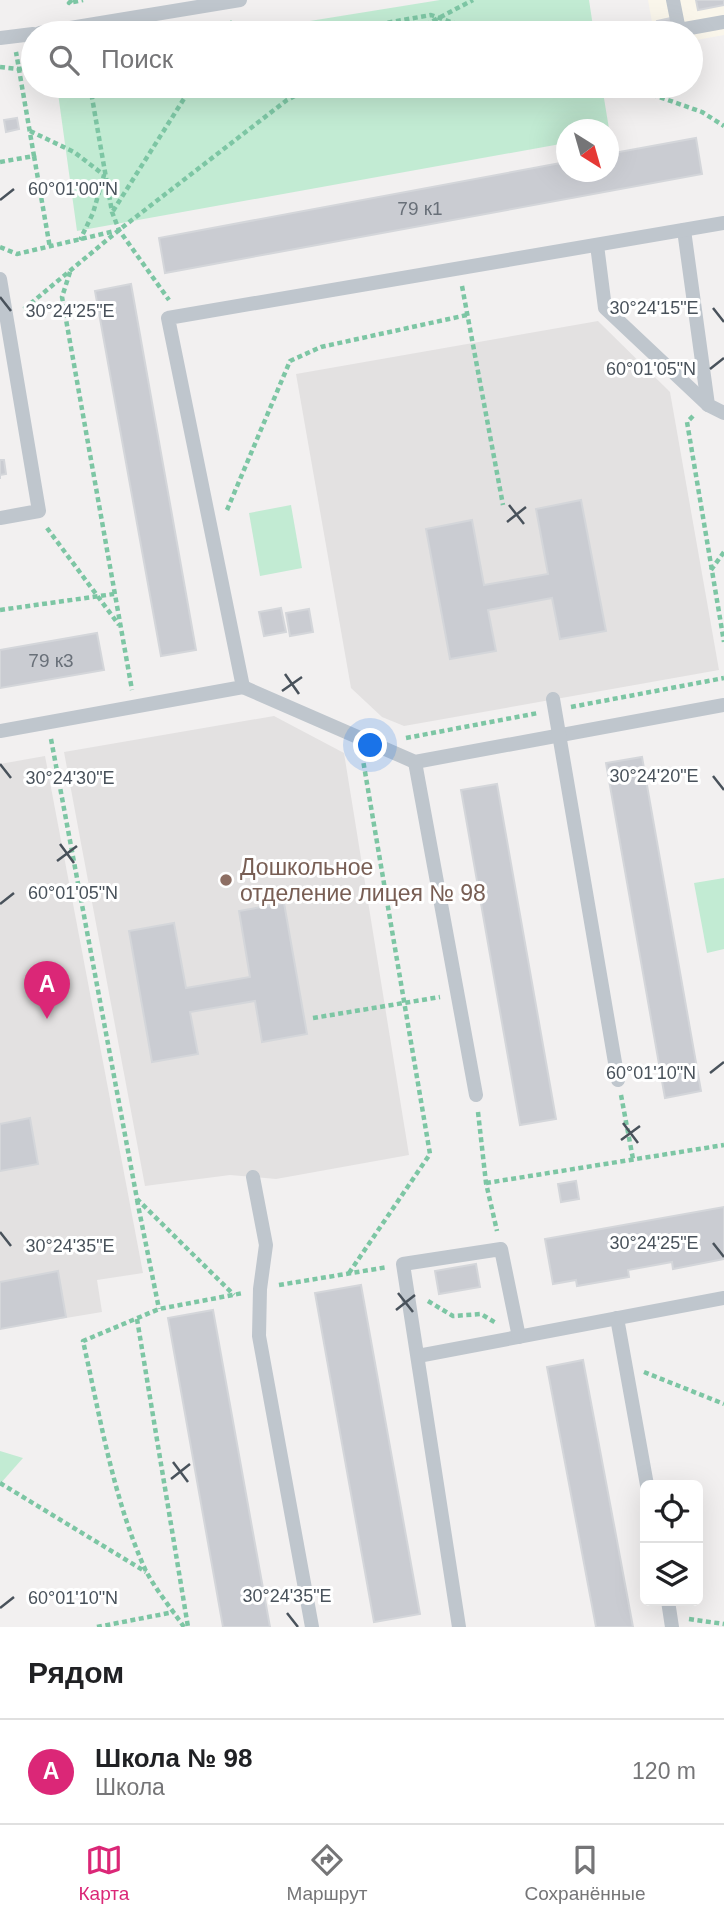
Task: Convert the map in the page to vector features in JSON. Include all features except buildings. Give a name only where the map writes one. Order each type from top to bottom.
[{"type":"lane","points":[[113,21],[240,0]]},
{"type":"lane","points":[[673,0],[677,21]]},
{"type":"lane","points":[[703,26],[724,22]]},
{"type":"lane","points":[[243,687],[168,318],[724,223]]},
{"type":"lane","points":[[684,230],[708,405]]},
{"type":"lane","points":[[597,245],[605,308],[708,405],[724,413]]},
{"type":"lane","points":[[0,279],[39,511],[0,518]]},
{"type":"lane","points":[[0,731],[243,687],[415,762],[560,733],[724,705]]},
{"type":"lane","points":[[553,699],[618,1080]]},
{"type":"lane","points":[[415,762],[476,1095]]},
{"type":"lane","points":[[253,1177],[266,1245],[260,1289],[259,1336],[312,1627]]},
{"type":"lane","points":[[459,1627],[403,1264],[501,1249],[519,1337]]},
{"type":"lane","points":[[418,1356],[724,1298]]},
{"type":"lane","points":[[617,1318],[646,1480]]},
{"type":"path","points":[[72,0],[69,3],[83,0]]},
{"type":"path","points":[[433,21],[473,0]]},
{"type":"path","points":[[397,21],[431,15],[448,21]]},
{"type":"path","points":[[7,37],[21,80]]},
{"type":"path","points":[[0,67],[19,69]]},
{"type":"path","points":[[24,98],[50,248]]},
{"type":"path","points":[[92,98],[104,175],[119,230],[180,316]]},
{"type":"path","points":[[112,212],[184,98]]},
{"type":"path","points":[[7,322],[119,230],[292,98]]},
{"type":"path","points":[[662,98],[702,112],[724,126]]},
{"type":"path","points":[[30,131],[74,152],[104,175]]},
{"type":"path","points":[[0,162],[34,156]]},
{"type":"path","points":[[80,240],[93,213],[104,175]]},
{"type":"path","points":[[0,247],[17,254],[119,230]]},
{"type":"path","points":[[458,268],[503,505]]},
{"type":"path","points":[[70,272],[62,297],[134,706]]},
{"type":"path","points":[[214,541],[290,360],[321,347],[467,315]]},
{"type":"path","points":[[708,405],[687,422],[724,642]]},
{"type":"path","points":[[39,511],[53,538],[120,627]]},
{"type":"path","points":[[711,570],[724,552]]},
{"type":"path","points":[[0,610],[114,594]]},
{"type":"path","points":[[48,722],[159,1309]]},
{"type":"path","points":[[343,730],[365,764],[430,1154],[349,1273]]},
{"type":"path","points":[[313,1018],[458,994]]},
{"type":"path","points":[[618,1080],[633,1159]]},
{"type":"path","points":[[476,1095],[486,1183],[501,1249]]},
{"type":"path","points":[[486,1183],[724,1144]]},
{"type":"path","points":[[137,1199],[235,1295]]},
{"type":"path","points":[[424,1299],[453,1316],[481,1314],[519,1337]]},
{"type":"path","points":[[137,1319],[186,1627]]},
{"type":"path","points":[[82,1341],[108,1452],[135,1546],[147,1572],[186,1627]]},
{"type":"path","points":[[625,1364],[724,1404]]},
{"type":"path","points":[[0,1483],[147,1572]]},
{"type":"path","points":[[97,1627],[174,1612]]},
{"type":"path","points":[[671,1622],[724,1624]]},
{"type":"shaded area","points":[[648,0],[724,0],[724,35],[703,39],[703,21],[652,21]]},
{"type":"shaded area","points":[[598,321],[670,392],[719,670],[404,726],[382,717],[351,688],[296,374]]},
{"type":"shaded area","name":"Дошкольное отделение лицея № 98","points":[[274,716],[344,753],[409,1155],[276,1179],[230,1175],[145,1186],[64,752]]},
{"type":"shaded area","points":[[45,756],[143,1273],[97,1280],[102,1312],[0,1329],[0,764]]},
{"type":"green space","points":[[440,0],[589,0],[592,21],[310,21]]},
{"type":"green space","points":[[59,98],[604,98],[607,119],[556,119],[556,145],[77,231]]},
{"type":"green space","points":[[291,505],[302,568],[260,576],[249,513]]},
{"type":"green space","points":[[724,878],[724,949],[707,953],[694,883]]},
{"type":"green space","points":[[0,1451],[23,1458],[0,1484]]},
{"type":"place","name":"Дошкольное отделение лицея № 98","points":[[226,880]]},
{"type":"place","name":"Школа № 98","points":[[47,1019]]}]
